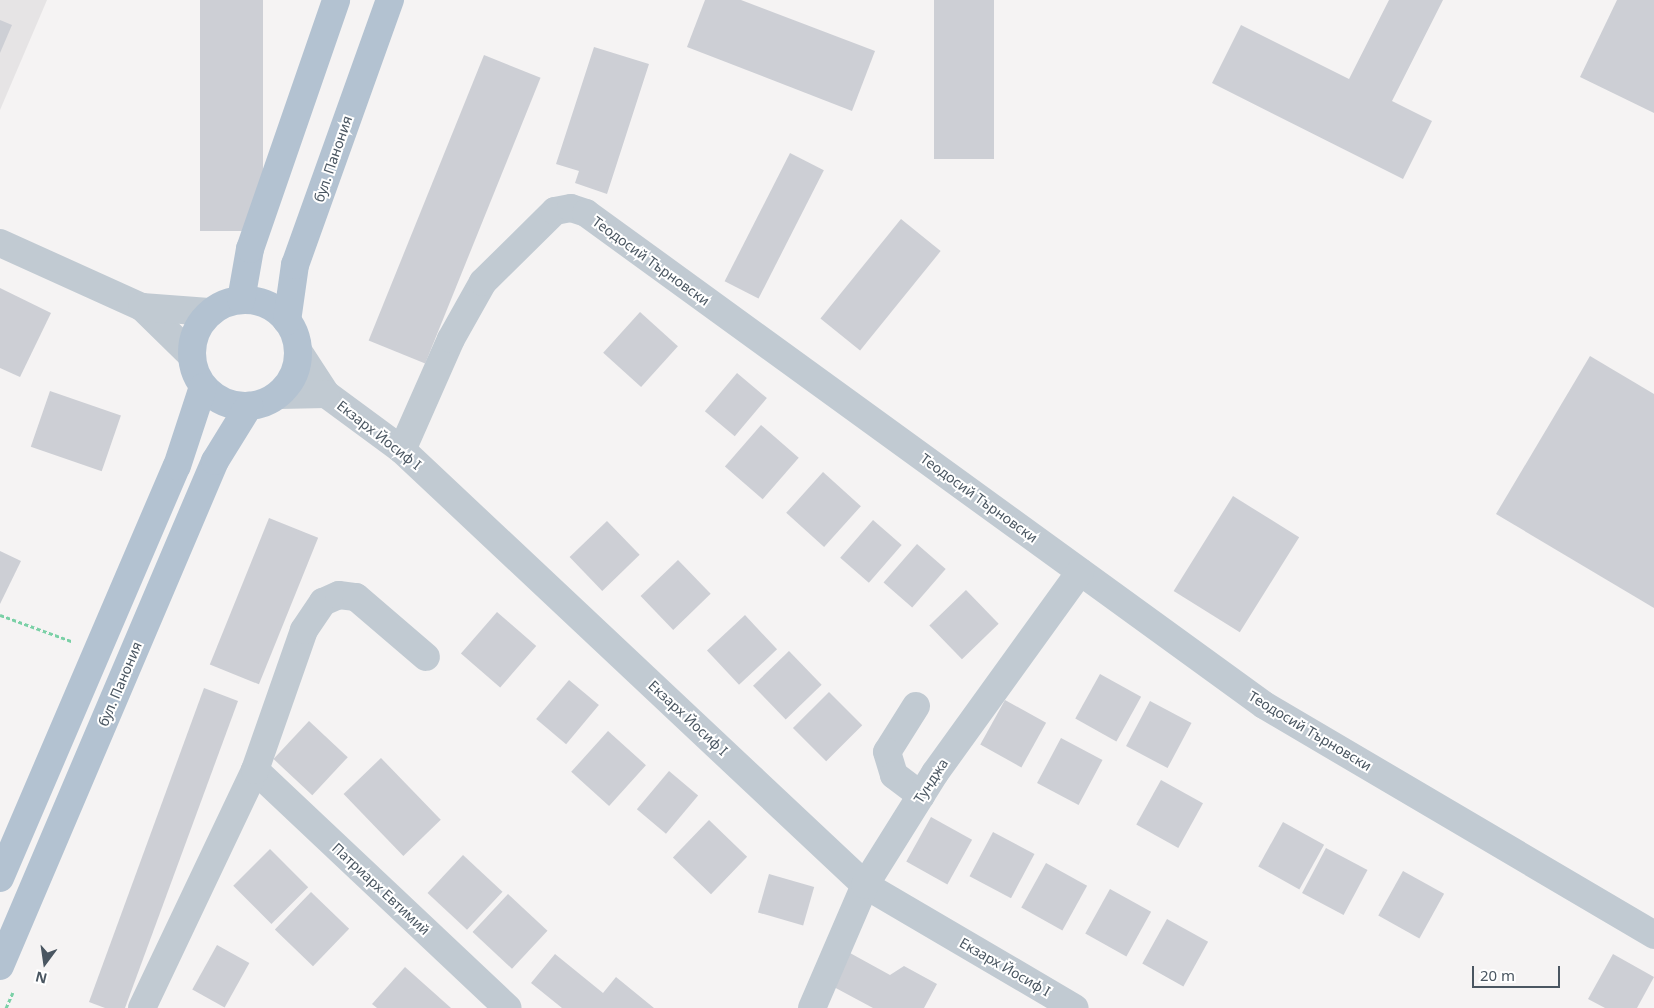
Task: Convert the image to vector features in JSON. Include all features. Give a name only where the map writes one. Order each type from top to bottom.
[{"type":"main road","points":[[241,300],[250,249],[336,0]]},
{"type":"main road","name":"бул. Панония","points":[[287,320],[295,265],[390,0]]},
{"type":"main road","points":[[241,300],[258,301],[274,309],[287,320],[295,335],[298,351],[296,367],[279,395],[249,406],[232,405],[216,398],[203,387],[194,372],[191,355],[199,324],[210,312],[224,304],[241,300]]},
{"type":"main road","points":[[0,878],[184,448],[203,387]]},
{"type":"main road","name":"бул. Панония","points":[[0,966],[216,461],[249,406]]},
{"type":"street","name":"Теодосий Търновски","points":[[402,450],[451,339],[483,282],[555,211],[571,208],[586,214],[1264,706],[1654,935]]},
{"type":"street","points":[[0,243],[142,307],[210,312]]},
{"type":"street","points":[[142,307],[191,355]]},
{"type":"street","name":"Екзарх Йосиф I","points":[[298,351],[326,394],[402,450],[865,885],[1075,1008]]},
{"type":"street","name":"Екзарх Йосиф I","points":[[279,395],[326,394]]},
{"type":"street","name":"Тунджа","points":[[812,1008],[865,885],[921,795],[1080,572]]},
{"type":"street","points":[[142,1008],[254,770],[304,630],[323,602],[339,595],[356,597],[426,657]]},
{"type":"street","points":[[916,706],[887,752],[894,775],[921,795]]},
{"type":"street","name":"Патриарх Евтимий","points":[[254,770],[508,1008]]},
{"type":"shaded area","points":[[0,0],[47,0],[0,110]]},
{"type":"building","points":[[200,0],[263,0],[263,231],[200,231]]},
{"type":"building","points":[[705,0],[741,0],[875,51],[852,111],[687,47]]},
{"type":"building","points":[[934,0],[994,0],[994,159],[934,159]]},
{"type":"building","points":[[1389,0],[1443,0],[1392,101],[1432,121],[1403,179],[1212,83],[1241,25],[1349,79]]},
{"type":"building","points":[[1617,0],[1654,0],[1654,113],[1580,77]]},
{"type":"building","points":[[0,20],[12,25],[0,53]]},
{"type":"building","points":[[594,47],[649,64],[607,194],[575,183],[579,171],[556,164]]},
{"type":"building","points":[[484,55],[541,78],[425,363],[369,341]]},
{"type":"building","points":[[790,153],[824,170],[758,299],[725,281]]},
{"type":"building","points":[[901,219],[941,251],[860,351],[820,318]]},
{"type":"building","points":[[0,288],[51,313],[20,377],[0,368]]},
{"type":"building","points":[[640,312],[678,346],[641,387],[603,353]]},
{"type":"building","points":[[1590,356],[1654,394],[1654,608],[1496,514]]},
{"type":"building","points":[[737,373],[767,398],[735,436],[705,411]]},
{"type":"building","points":[[50,391],[121,415],[102,471],[31,447]]},
{"type":"building","points":[[761,425],[799,458],[763,499],[725,467]]},
{"type":"building","points":[[823,472],[861,506],[824,547],[786,513]]},
{"type":"building","points":[[1233,496],[1299,537],[1240,632],[1174,591]]},
{"type":"building","points":[[269,518],[318,538],[259,684],[210,664]]},
{"type":"building","points":[[873,520],[902,545],[869,583],[840,558]]},
{"type":"building","points":[[607,521],[640,555],[602,591],[570,557]]},
{"type":"building","points":[[917,544],[946,569],[912,607],[884,582]]},
{"type":"building","points":[[0,551],[21,561],[0,604]]},
{"type":"building","points":[[678,560],[711,594],[673,630],[641,596]]},
{"type":"building","points":[[966,590],[999,624],[962,659],[929,625]]},
{"type":"building","points":[[497,612],[536,646],[500,688],[461,654]]},
{"type":"building","points":[[745,615],[777,649],[739,685],[707,650]]},
{"type":"building","points":[[789,651],[822,685],[786,720],[753,686]]},
{"type":"building","points":[[1100,674],[1141,697],[1116,741],[1075,719]]},
{"type":"building","points":[[569,680],[599,705],[566,744],[536,719]]},
{"type":"building","points":[[204,688],[238,701],[125,1008],[105,1008],[89,1002]]},
{"type":"building","points":[[829,692],[862,725],[826,761],[793,728]]},
{"type":"building","points":[[1005,700],[1046,723],[1021,767],[980,745]]},
{"type":"building","points":[[1150,701],[1191,723],[1168,768],[1126,746]]},
{"type":"building","points":[[309,721],[348,757],[312,795],[274,759]]},
{"type":"building","points":[[608,731],[646,765],[609,806],[571,772]]},
{"type":"building","points":[[1061,738],[1102,760],[1079,805],[1037,783]]},
{"type":"building","points":[[381,758],[441,820],[403,856],[344,794]]},
{"type":"building","points":[[669,771],[698,795],[666,834],[637,809]]},
{"type":"building","points":[[1161,780],[1203,803],[1178,848],[1136,825]]},
{"type":"building","points":[[931,817],[972,840],[947,884],[906,862]]},
{"type":"building","points":[[709,820],[747,857],[711,894],[673,857]]},
{"type":"building","points":[[1283,822],[1324,845],[1299,889],[1258,867]]},
{"type":"building","points":[[993,832],[1034,854],[1011,898],[970,876]]},
{"type":"building","points":[[1326,848],[1367,870],[1344,915],[1302,893]]},
{"type":"building","points":[[270,849],[308,887],[271,924],[233,886]]},
{"type":"building","points":[[463,855],[502,892],[467,930],[428,893]]},
{"type":"building","points":[[1046,863],[1087,886],[1062,930],[1021,908]]},
{"type":"building","points":[[1403,871],[1444,894],[1419,938],[1378,916]]},
{"type":"building","points":[[769,874],[814,887],[803,925],[758,912]]},
{"type":"building","points":[[1110,889],[1151,912],[1126,956],[1085,934]]},
{"type":"building","points":[[311,892],[349,929],[313,966],[275,929]]},
{"type":"building","points":[[508,894],[547,931],[512,969],[473,932]]},
{"type":"building","points":[[1167,919],[1208,942],[1183,986],[1142,964]]},
{"type":"building","points":[[217,945],[249,963],[225,1008],[192,990]]},
{"type":"building","points":[[850,953],[890,975],[904,966],[937,984],[924,1008],[873,1008],[832,986]]},
{"type":"building","points":[[555,954],[603,993],[616,977],[654,1008],[562,1008],[531,983]]},
{"type":"building","points":[[1613,954],[1654,977],[1637,1008],[1605,1008],[1588,999]]},
{"type":"building","points":[[405,967],[451,1008],[377,1008],[372,1004]]}]
